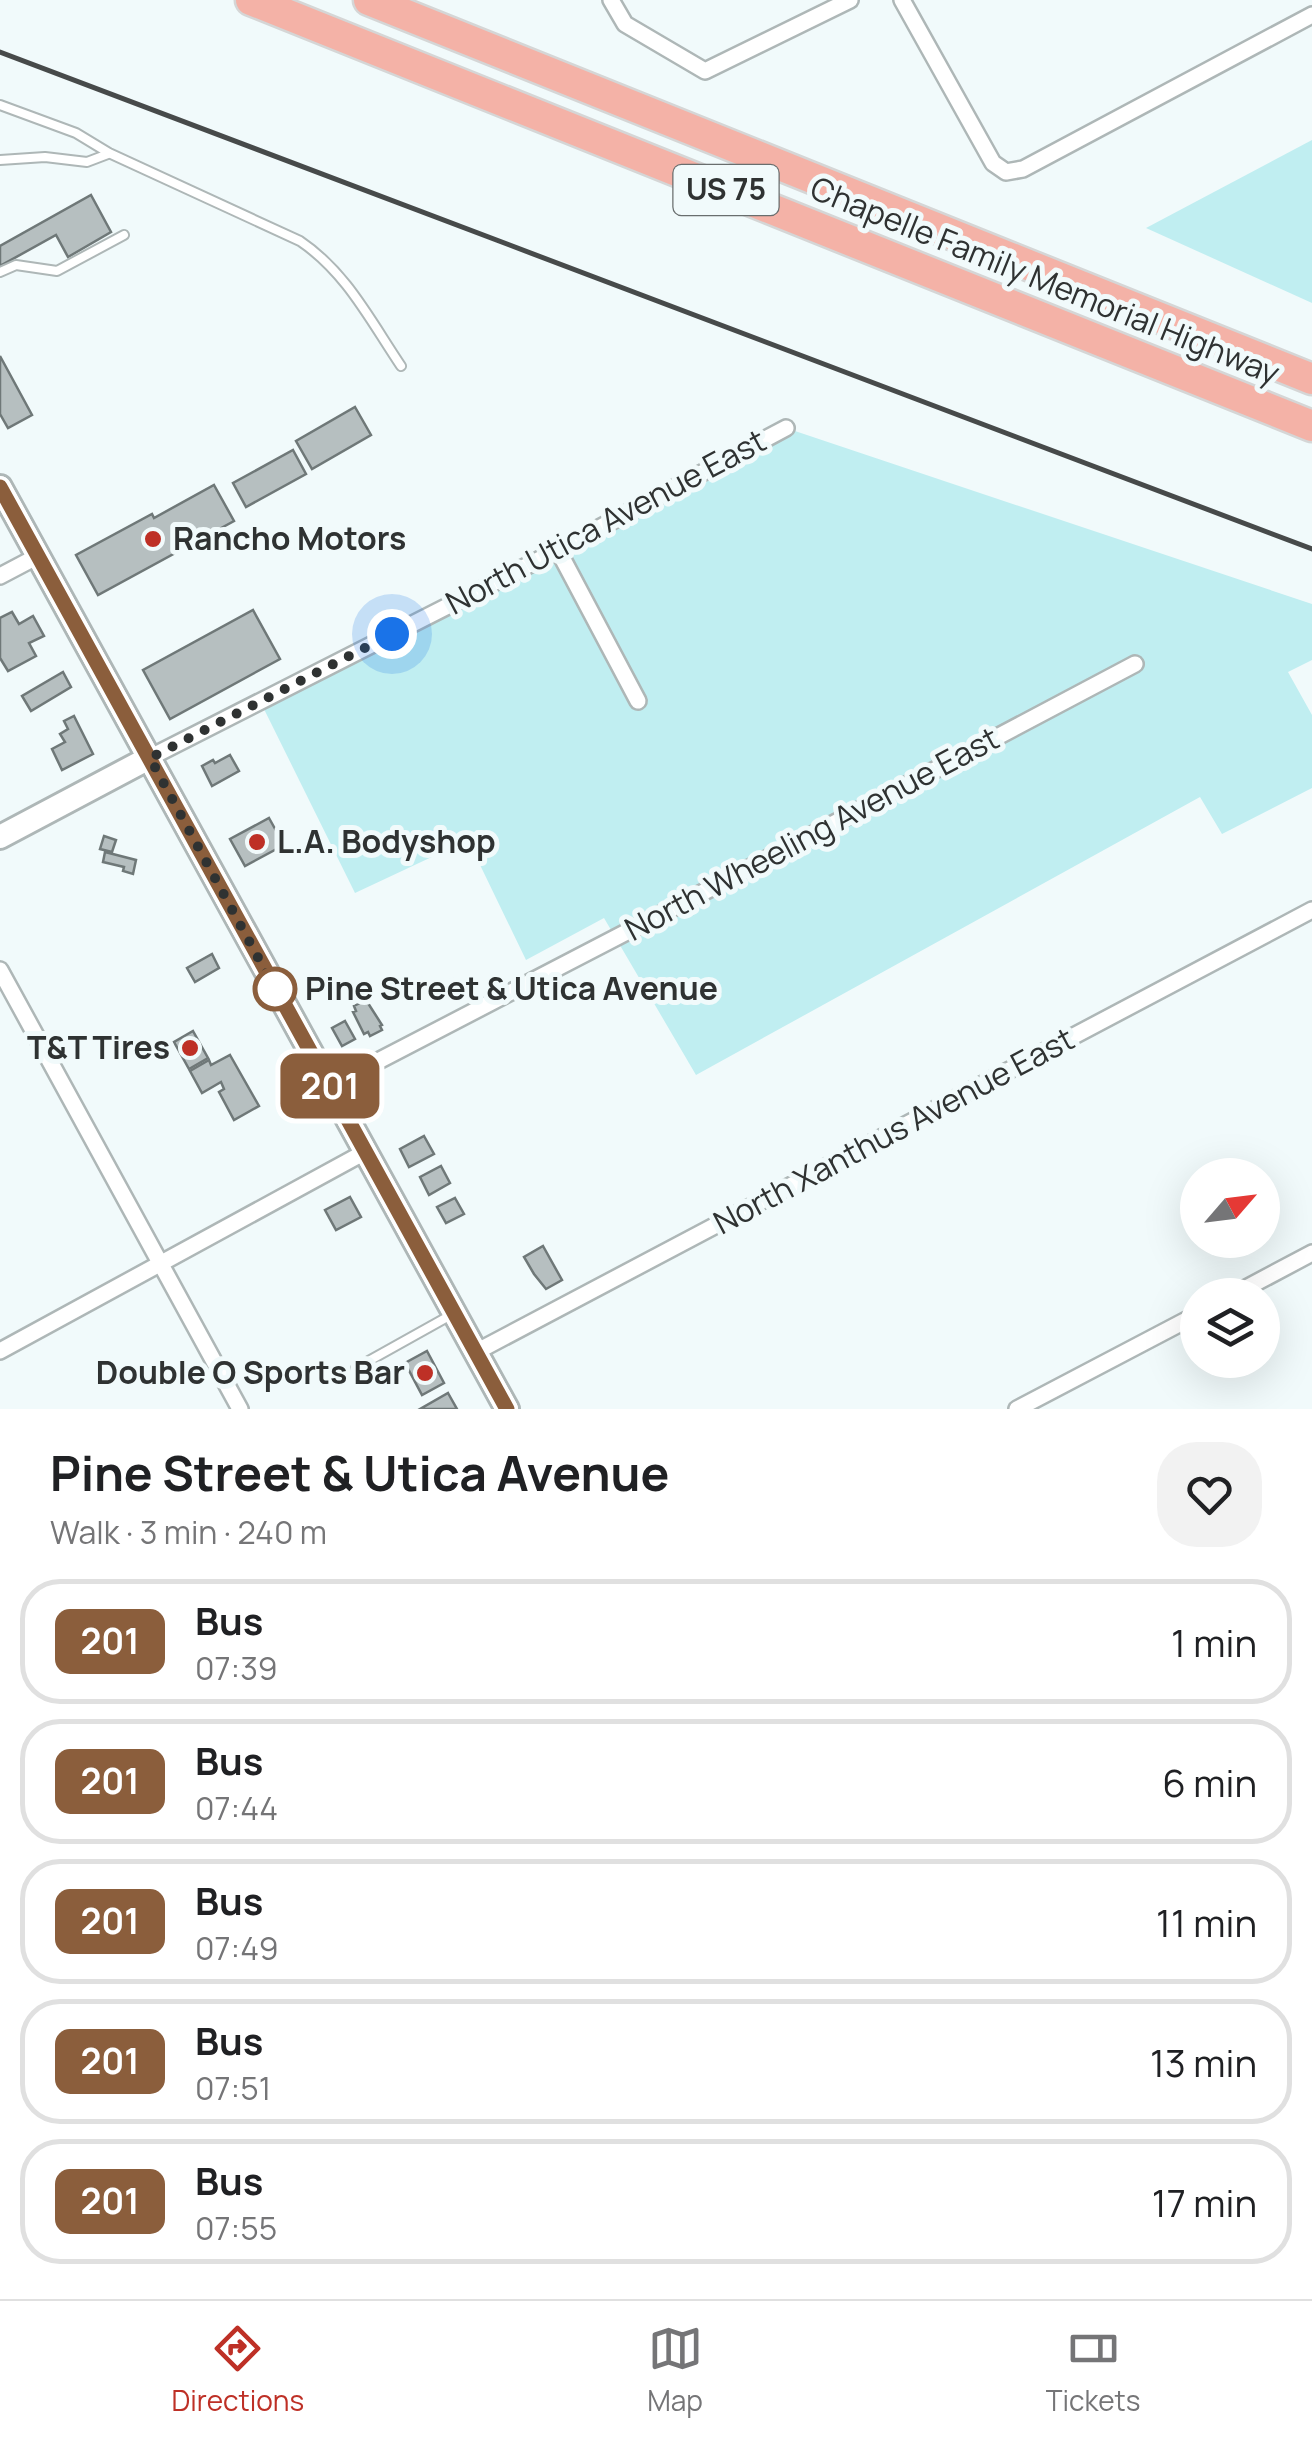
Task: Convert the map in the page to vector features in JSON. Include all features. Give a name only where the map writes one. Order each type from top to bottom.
[{"type":"highway","name":"Chapelle Family Memorial Highway","points":[[369,0],[1312,379]]},
{"type":"highway","points":[[384,0],[428,24]]},
{"type":"highway","name":"Chapelle Family Memorial Highway","points":[[254,2],[1312,426]]},
{"type":"main road","points":[[0,487],[507,1409]]},
{"type":"main road","name":"North Utica Avenue East","points":[[0,837],[150,758]]},
{"type":"street","points":[[611,0],[624,24],[705,71],[850,0]]},
{"type":"street","points":[[902,0],[993,164],[1006,172],[1023,169],[1312,15]]},
{"type":"street","name":"North Utica Avenue East","points":[[150,758],[558,550],[786,428]]},
{"type":"street","points":[[558,550],[638,701]]},
{"type":"street","points":[[0,576],[38,556]]},
{"type":"street","name":"North Wheeling Avenue East","points":[[330,1086],[1135,664]]},
{"type":"street","name":"North Xanthus Avenue East","points":[[476,1352],[1312,910]]},
{"type":"street","points":[[0,970],[240,1409]]},
{"type":"street","points":[[0,1351],[365,1152]]},
{"type":"street","points":[[1265,1278],[1312,1253]]},
{"type":"street","points":[[1018,1409],[1180,1324]]},
{"type":"lane","points":[[0,105],[76,133],[109,153],[300,240],[341,276],[401,366]]},
{"type":"lane","points":[[0,160],[45,157],[87,162],[109,153]]},
{"type":"lane","points":[[0,272],[16,264],[57,271],[124,235]]},
{"type":"lane","points":[[356,1368],[454,1313]]},
{"type":"shaded area","points":[[1312,140],[1312,303],[1146,228]]},
{"type":"shaded area","points":[[786,428],[1312,604],[1312,660],[1288,672],[1312,715],[1312,788],[1222,834],[1200,797],[696,1075],[604,918],[526,960],[468,840],[355,893],[260,701]]},
{"type":"building","points":[[91,195],[111,232],[68,257],[56,235],[0,266],[0,246]]},
{"type":"building","points":[[0,356],[32,415],[8,428],[0,414]]},
{"type":"building","points":[[355,407],[371,435],[312,469],[296,441]]},
{"type":"building","points":[[293,450],[306,474],[246,507],[233,483]]},
{"type":"building","name":"Rancho Motors","points":[[214,485],[234,521],[98,595],[76,555]]},
{"type":"building","points":[[253,610],[280,659],[170,719],[143,670]]},
{"type":"building","points":[[12,612],[19,624],[33,616],[44,636],[29,643],[36,656],[8,671],[0,658],[0,618]]},
{"type":"building","points":[[63,672],[71,687],[31,711],[22,696]]},
{"type":"building","points":[[74,716],[93,754],[62,770],[52,749],[65,742],[60,734],[68,729],[64,721]]},
{"type":"building","points":[[230,755],[239,771],[212,786],[202,766]]},
{"type":"building","name":"L.A. Bodyshop","points":[[269,818],[284,845],[245,866],[230,839]]},
{"type":"building","points":[[104,836],[116,840],[112,852],[100,849]]},
{"type":"building","points":[[105,852],[136,860],[133,874],[123,871],[124,867],[103,862]]},
{"type":"building","points":[[212,954],[219,968],[195,982],[187,968]]},
{"type":"building","points":[[366,1000],[382,1025],[382,1030],[370,1036],[368,1032],[364,1034],[353,1012],[354,1006]]},
{"type":"building","points":[[345,1021],[355,1039],[342,1046],[332,1028]]},
{"type":"building","name":"T&T Tires","points":[[193,1031],[208,1058],[189,1069],[174,1042]]},
{"type":"building","points":[[230,1055],[259,1106],[234,1120],[219,1092],[224,1089],[221,1082],[202,1093],[190,1071],[209,1060],[211,1065]]},
{"type":"building","points":[[424,1136],[434,1154],[409,1167],[400,1149]]},
{"type":"building","points":[[441,1166],[450,1183],[429,1195],[420,1177]]},
{"type":"building","points":[[350,1197],[361,1217],[336,1230],[325,1210]]},
{"type":"building","points":[[455,1198],[464,1214],[446,1223],[437,1207]]},
{"type":"building","points":[[543,1246],[562,1280],[546,1289],[524,1257]]},
{"type":"building","name":"Double O Sports Bar","points":[[427,1351],[444,1383],[422,1395],[405,1363]]},
{"type":"building","points":[[448,1393],[457,1409],[420,1409]]},
{"type":"railway","points":[[0,52],[1312,549]]},
{"type":"bus line","name":"201","points":[[0,487],[507,1409]]},
{"type":"place","name":"Rancho Motors","points":[[153,539]]},
{"type":"place","name":"L.A. Bodyshop","points":[[257,842]]},
{"type":"place","name":"Pine Street & Utica Avenue","points":[[275,989]]},
{"type":"place","name":"T&T Tires","points":[[190,1048]]},
{"type":"place","name":"Double O Sports Bar","points":[[425,1373]]},
{"type":"route","points":[[275,989],[150,758],[392,634]]}]
